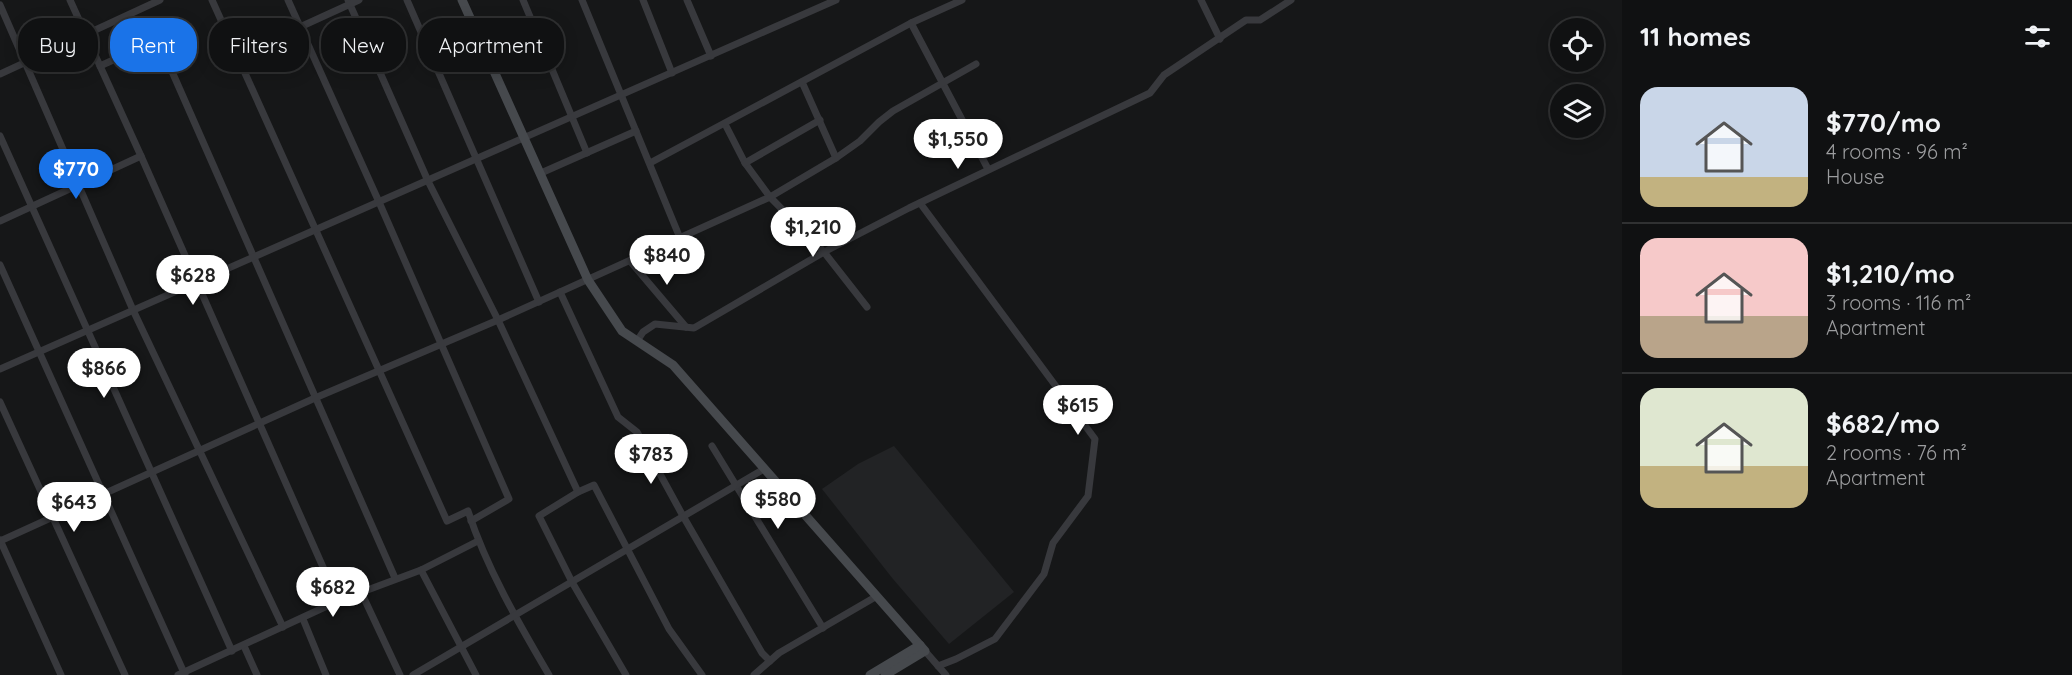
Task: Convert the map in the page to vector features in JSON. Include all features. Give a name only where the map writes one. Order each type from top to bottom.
[{"type":"street","points":[[70,0],[78,18]]},
{"type":"street","points":[[98,28],[142,4],[159,0]]},
{"type":"street","points":[[212,0],[447,520],[468,511],[478,542],[514,616],[549,675]]},
{"type":"street","points":[[288,0],[296,18]]},
{"type":"street","points":[[309,22],[349,2],[359,0]]},
{"type":"street","points":[[407,0],[539,302]]},
{"type":"street","points":[[462,0],[588,280],[622,331],[673,365],[946,675]]},
{"type":"street","points":[[523,0],[587,153]]},
{"type":"street","points":[[582,0],[680,238]]},
{"type":"street","points":[[643,0],[672,73]]},
{"type":"street","points":[[687,0],[711,56]]},
{"type":"street","points":[[0,369],[836,0]]},
{"type":"street","points":[[650,163],[911,24],[962,0]]},
{"type":"street","points":[[1201,0],[1220,39]]},
{"type":"street","points":[[637,341],[643,332],[655,324],[694,328],[824,252],[988,169],[1150,93],[1164,75],[1246,20],[1260,20],[1291,0]]},
{"type":"street","points":[[349,2],[428,181],[498,320],[578,492]]},
{"type":"street","points":[[0,5],[18,45]]},
{"type":"street","points":[[911,24],[988,169]]},
{"type":"street","points":[[100,66],[155,41],[159,42],[395,578]]},
{"type":"street","points":[[309,47],[508,499],[471,521]]},
{"type":"street","points":[[98,62],[338,601]]},
{"type":"street","points":[[61,675],[0,540],[315,398],[539,302],[770,197],[836,158],[860,141],[879,122],[976,64]]},
{"type":"street","points":[[0,74],[18,66]]},
{"type":"street","points":[[30,72],[133,310],[283,627]]},
{"type":"street","points":[[802,82],[836,158]]},
{"type":"street","points":[[745,163],[820,120]]},
{"type":"street","points":[[725,124],[745,163],[770,197],[824,252],[867,308]]},
{"type":"street","points":[[541,173],[636,131]]},
{"type":"street","points":[[0,135],[232,651]]},
{"type":"street","points":[[0,221],[141,156]]},
{"type":"street","points":[[920,203],[1095,439],[1088,496],[1053,543],[1044,574],[995,639],[938,666]]},
{"type":"street","points":[[630,261],[686,327]]},
{"type":"street","points":[[0,265],[104,494],[182,674],[338,601],[362,594],[395,578],[421,570],[478,542]]},
{"type":"street","points":[[560,292],[618,417],[637,432],[762,653],[770,661]]},
{"type":"street","points":[[0,402],[125,675]]},
{"type":"street","points":[[712,446],[823,628]]},
{"type":"street","points":[[413,675],[764,469]]},
{"type":"street","points":[[626,675],[572,582],[539,516],[594,485],[669,628],[702,675]]},
{"type":"street","points":[[421,570],[476,675]]},
{"type":"street","points":[[362,594],[400,675]]},
{"type":"street","points":[[754,675],[779,653],[877,596]]},
{"type":"street","points":[[303,619],[326,675]]},
{"type":"street","points":[[244,646],[256,675]]},
{"type":"street","points":[[870,675],[923,648]]},
{"type":"street","points":[[885,675],[923,648]]},
{"type":"shaded area","points":[[894,446],[1014,592],[949,644],[893,579],[822,489],[858,464]]}]
